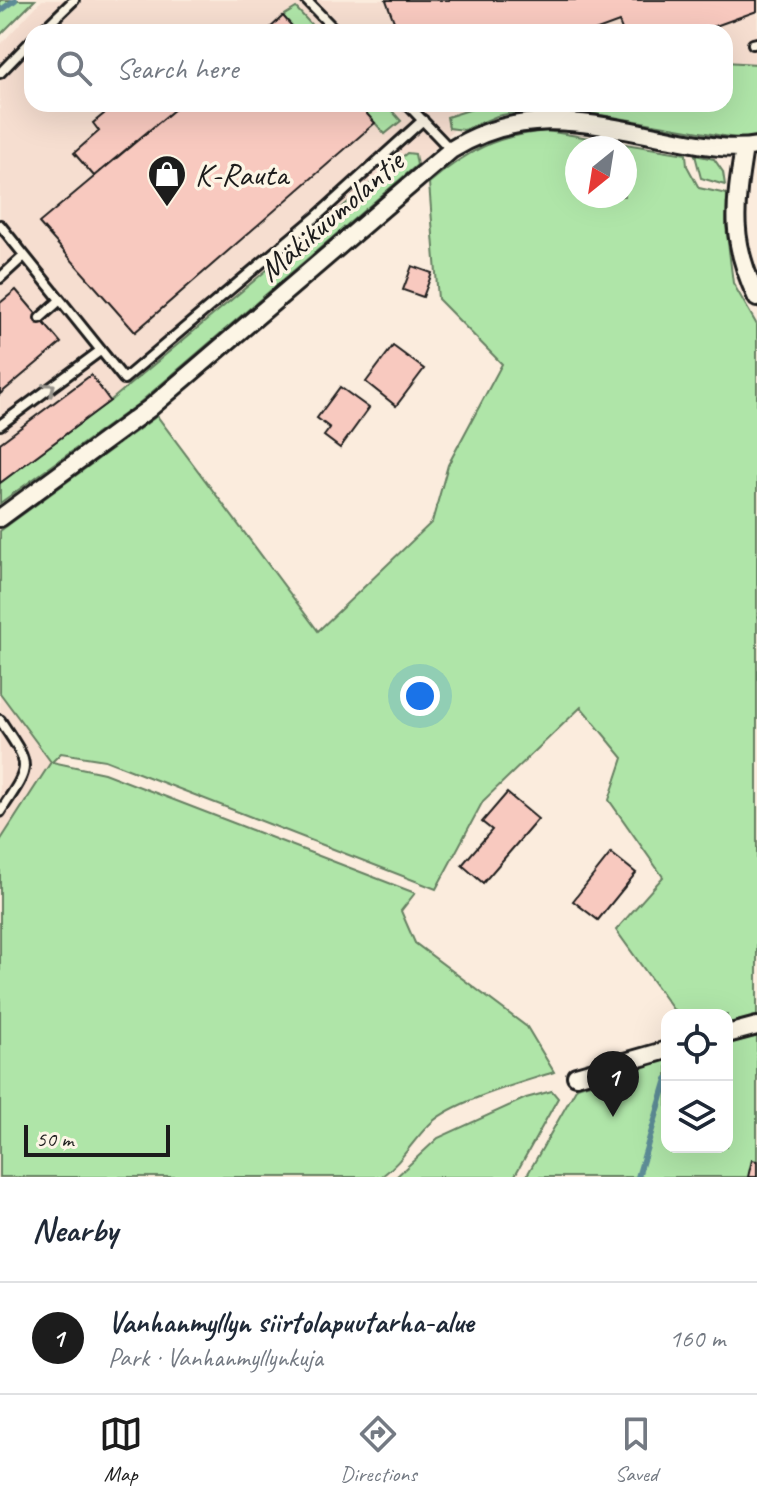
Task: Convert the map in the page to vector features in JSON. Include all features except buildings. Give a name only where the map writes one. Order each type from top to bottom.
[{"type":"street","name":"Mäkikuumolantie","points":[[0,518],[150,408],[451,150],[499,126],[543,119],[751,147]]},
{"type":"street","points":[[751,147],[737,191],[736,246],[757,298]]},
{"type":"street","points":[[733,1032],[757,1026]]},
{"type":"street","points":[[576,1076],[661,1052]]},
{"type":"lane","points":[[49,24],[74,0]]},
{"type":"lane","points":[[306,0],[329,24]]},
{"type":"lane","points":[[0,73],[24,48]]},
{"type":"lane","points":[[415,112],[451,150]]},
{"type":"lane","points":[[0,225],[124,379],[317,216],[423,120]]},
{"type":"lane","points":[[0,278],[24,256]]},
{"type":"lane","points":[[40,318],[59,301]]},
{"type":"lane","points":[[0,425],[100,351]]},
{"type":"lane","points":[[0,720],[26,758],[25,774],[0,812]]},
{"type":"shaded area","points":[[42,0],[757,0],[757,76],[733,74],[733,24],[24,24],[24,112],[509,112],[463,121],[417,165],[138,404],[0,503],[0,45]]},
{"type":"shaded area","points":[[0,693],[51,762],[0,841]]},
{"type":"green space","points":[[0,0],[35,0],[0,35]]},
{"type":"green space","points":[[296,8],[311,24],[290,24],[283,16]]},
{"type":"green space","points":[[733,62],[757,64],[757,138],[735,138],[584,112],[733,112]]},
{"type":"green space","points":[[365,112],[393,112],[401,121],[385,134]]},
{"type":"green space","points":[[463,112],[518,112],[497,116],[464,130],[449,128],[447,117]]},
{"type":"green space","points":[[547,131],[577,136],[565,136],[565,208],[637,208],[637,146],[686,154],[687,166],[699,188],[727,194],[726,226],[733,283],[757,325],[757,1019],[733,1026],[733,1009],[673,1009],[616,930],[663,877],[609,800],[623,758],[581,707],[483,801],[436,889],[105,760],[61,753],[52,762],[104,773],[415,893],[401,911],[415,943],[527,1027],[554,1072],[490,1093],[443,1114],[381,1177],[0,1177],[0,841],[51,762],[0,693],[0,531],[157,416],[318,631],[432,522],[448,465],[502,364],[438,299],[429,183],[484,146],[513,136]]},
{"type":"green space","points":[[407,153],[415,154],[417,165],[138,404],[0,503],[0,483],[110,401]]},
{"type":"green space","points":[[695,155],[714,159],[723,172],[725,185],[701,178]]},
{"type":"green space","points":[[757,1033],[757,1177],[526,1177],[577,1087],[661,1061],[661,1153],[733,1153],[733,1040]]},
{"type":"green space","points":[[552,1091],[558,1098],[514,1177],[396,1177],[438,1138],[526,1098]]},
{"type":"waterway","points":[[0,11],[15,0]]},
{"type":"waterway","points":[[638,1177],[666,1081]]},
{"type":"place","name":"K-Rauta","points":[[167,208]]},
{"type":"place","name":"Vanhanmyllyn siirtolapuutarha-alue","points":[[613,1117]]}]
